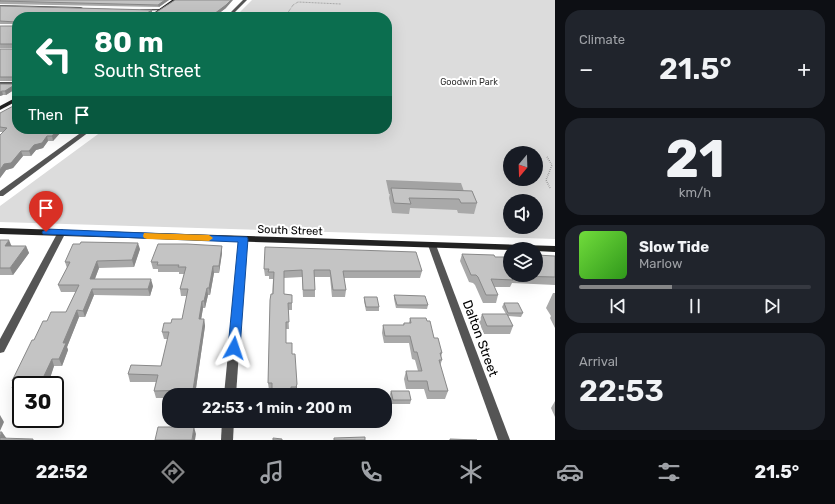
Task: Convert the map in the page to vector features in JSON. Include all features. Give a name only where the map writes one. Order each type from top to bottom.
[{"type":"street","points":[[0,2],[6,0]]},
{"type":"street","points":[[157,12],[174,0]]},
{"type":"street","points":[[233,12],[245,0]]},
{"type":"street","points":[[0,6],[84,8]]},
{"type":"street","points":[[137,9],[160,10]]},
{"type":"street","points":[[0,84],[12,84]]},
{"type":"street","points":[[0,108],[12,102]]},
{"type":"street","points":[[0,194],[83,134]]},
{"type":"street","name":"South Street","points":[[0,230],[555,249]]},
{"type":"street","points":[[0,349],[62,232]]},
{"type":"street","points":[[231,388],[243,239]]},
{"type":"street","name":"Dalton Street","points":[[432,245],[504,440]]},
{"type":"street","points":[[226,440],[227,428]]},
{"type":"path","points":[[288,12],[292,6],[299,2],[341,4]]},
{"type":"path","points":[[547,158],[552,165],[546,180],[550,188]]},
{"type":"green space","name":"Goodwin Park","points":[[252,0],[555,0],[555,239],[0,222],[0,206],[98,134],[392,134],[392,12],[240,12]]},
{"type":"shaded area","points":[[386,180],[461,183],[466,197],[389,194]]},
{"type":"building","points":[[0,0],[165,0],[158,5]]},
{"type":"building","points":[[175,0],[231,0],[217,12],[157,12]]},
{"type":"building","points":[[0,6],[152,10],[149,12],[12,12],[12,22],[0,21]]},
{"type":"building","points":[[0,26],[12,26],[12,44],[0,44]]},
{"type":"building","points":[[0,49],[12,49],[12,77],[0,77]]},
{"type":"building","points":[[0,84],[12,84],[12,87],[0,92]]},
{"type":"building","points":[[12,107],[12,134],[54,134],[52,136],[47,136],[42,143],[34,145],[29,151],[21,151],[11,163],[4,164],[0,170],[0,135],[7,128],[0,127],[0,113]]},
{"type":"building","points":[[391,188],[472,191],[477,203],[461,203],[459,199],[409,198],[411,204],[394,203]]},
{"type":"building","points":[[0,240],[9,240],[5,246],[26,246],[10,268],[0,268]]},
{"type":"building","points":[[81,242],[138,243],[132,260],[97,261],[90,279],[151,279],[148,289],[92,289],[83,311],[77,310],[63,343],[66,343],[59,359],[52,359],[44,376],[14,376],[43,321],[47,321],[51,312],[66,312],[79,285],[58,285],[70,262],[65,262],[73,244],[80,244]]},
{"type":"building","points":[[158,244],[222,246],[219,266],[213,266],[209,288],[207,288],[204,301],[202,301],[199,319],[204,319],[193,388],[162,388],[162,391],[154,391],[158,375],[128,374],[131,365],[161,366],[169,332],[162,332],[164,323],[171,323],[172,319],[182,319],[188,289],[180,289],[186,267],[178,267],[179,265],[157,265],[158,262],[151,262]]},
{"type":"building","points":[[265,247],[416,252],[422,271],[343,271],[346,290],[333,290],[330,270],[314,270],[315,290],[303,290],[302,270],[284,271],[284,294],[292,295],[292,303],[288,303],[289,322],[286,322],[286,343],[292,343],[292,354],[295,354],[297,384],[296,387],[291,388],[272,388],[272,383],[268,383],[270,300],[271,294],[273,294],[274,272],[268,272],[269,269],[264,269]]},
{"type":"building","points":[[462,254],[494,255],[495,257],[503,257],[503,280],[491,279],[498,295],[486,295],[478,277],[476,275],[471,275]]},
{"type":"building","points":[[543,255],[555,256],[555,277],[543,277]]},
{"type":"building","points":[[394,295],[425,296],[428,305],[397,305]]},
{"type":"building","points":[[364,297],[377,297],[379,307],[366,307]]},
{"type":"building","points":[[504,303],[518,303],[523,313],[508,313]]},
{"type":"building","points":[[482,314],[507,314],[513,326],[487,326]]},
{"type":"building","points":[[410,318],[426,318],[427,321],[430,321],[434,338],[438,338],[442,353],[440,353],[442,360],[439,360],[448,391],[429,391],[427,381],[408,381],[406,371],[422,371],[417,352],[414,352],[410,336],[385,336],[383,325],[404,325],[404,323],[411,323]]},
{"type":"building","points":[[392,391],[409,391],[411,400],[393,400]]},
{"type":"building","points":[[158,427],[194,428],[192,440],[155,440]]},
{"type":"building","points":[[365,437],[365,440],[334,440],[334,438]]},
{"type":"building","points":[[0,438],[33,439],[33,440],[0,440]]},
{"type":"building","points":[[273,438],[282,439],[282,440],[273,440]]},
{"type":"building","points":[[450,439],[477,440],[450,440]]},
{"type":"slow traffic","points":[[147,236],[209,238]]},
{"type":"route","points":[[46,232],[243,239],[234,348]]}]
